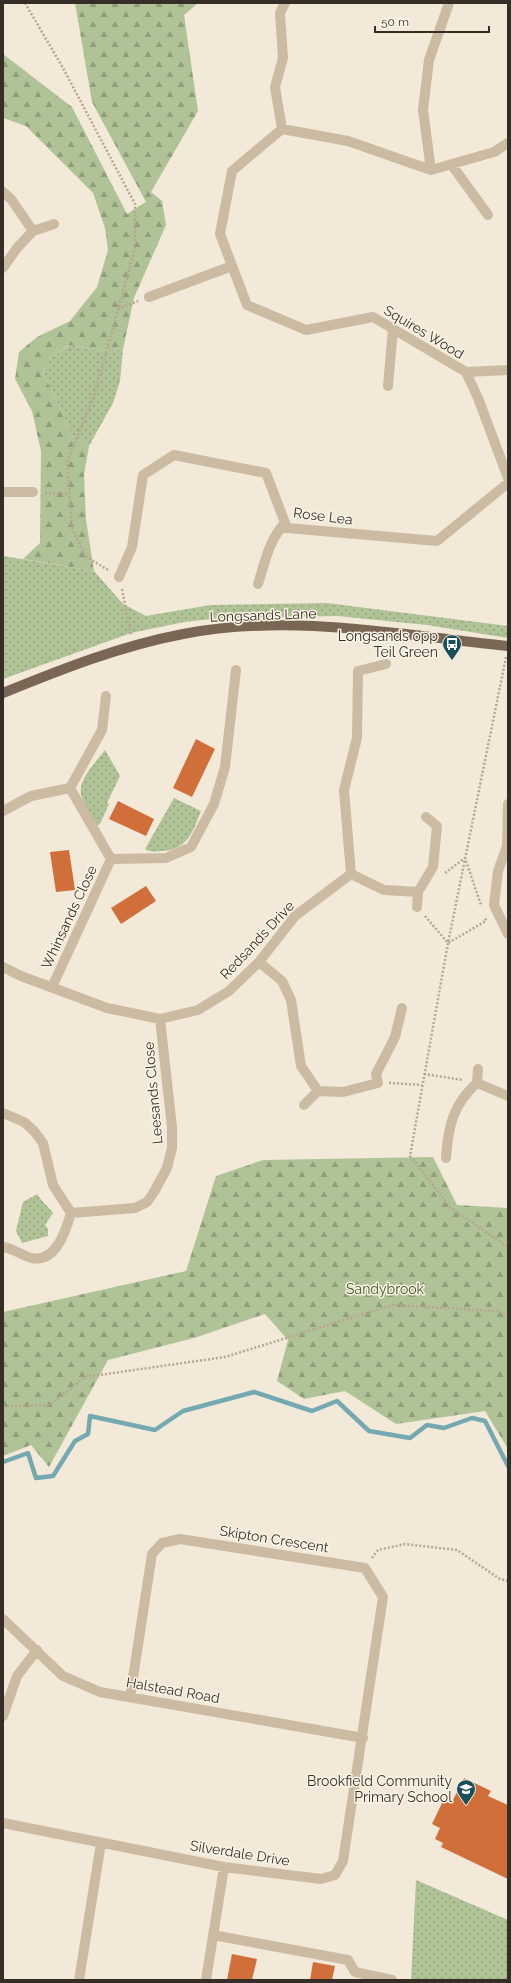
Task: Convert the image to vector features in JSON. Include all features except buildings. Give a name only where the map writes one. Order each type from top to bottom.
[{"type":"main road","name":"Longsands Lane","points":[[3,693],[90,658],[133,645],[185,634],[238,627],[291,626],[335,628],[507,650]]},
{"type":"street","points":[[285,3],[280,13],[283,58],[275,87],[282,128],[348,141],[431,170],[494,152],[508,143]]},
{"type":"street","points":[[431,170],[423,110],[429,60],[449,3]]},
{"type":"street","name":"Squires Wood","points":[[282,128],[232,171],[220,234],[247,305],[306,330],[373,317],[466,372],[478,398],[508,478]]},
{"type":"street","points":[[451,164],[488,215]]},
{"type":"street","points":[[3,192],[11,199],[33,231]]},
{"type":"street","points":[[3,268],[17,248],[33,231],[54,224]]},
{"type":"street","points":[[150,297],[232,266]]},
{"type":"street","points":[[388,386],[393,329]]},
{"type":"street","points":[[466,372],[508,370]]},
{"type":"street","name":"Rose Lea","points":[[119,577],[132,547],[143,475],[174,455],[266,473],[287,528],[437,541],[508,483]]},
{"type":"street","points":[[3,492],[33,492]]},
{"type":"street","points":[[258,584],[272,541],[276,532],[285,523]]},
{"type":"street","points":[[386,664],[358,672],[357,738],[344,790],[351,874],[384,890],[418,892]]},
{"type":"street","name":"Whinsands Close","points":[[111,859],[166,858],[192,847],[214,804],[225,767],[236,670]]},
{"type":"street","points":[[3,811],[31,796],[70,788],[102,730],[106,696]]},
{"type":"street","name":"Whinsands Close","points":[[70,788],[111,859]]},
{"type":"street","points":[[508,804],[507,846],[498,871],[494,905],[508,934]]},
{"type":"street","points":[[417,907],[418,892],[433,867],[437,826],[426,817]]},
{"type":"street","name":"Whinsands Close","points":[[52,987],[111,859]]},
{"type":"street","name":"Redsands Drive","points":[[3,967],[21,976],[107,1008],[160,1019],[198,1010],[229,991],[259,962],[295,916],[351,874]]},
{"type":"street","points":[[259,962],[282,981],[291,1000],[301,1066],[318,1091]]},
{"type":"street","points":[[304,1105],[318,1091],[343,1092],[378,1083],[376,1074],[394,1037],[402,1008]]},
{"type":"street","name":"Leesands Close","points":[[71,1213],[135,1208],[146,1202],[154,1192],[167,1168],[172,1148],[172,1127],[160,1019]]},
{"type":"street","points":[[446,1158],[448,1137],[454,1112],[465,1093],[477,1083],[478,1069]]},
{"type":"street","points":[[477,1083],[508,1096]]},
{"type":"street","points":[[3,1113],[24,1122],[43,1143],[53,1185],[71,1213],[57,1247],[46,1257],[33,1258],[3,1247]]},
{"type":"street","name":"Skipton Crescent","points":[[130,1697],[152,1554],[162,1543],[180,1538],[365,1568]]},
{"type":"street","points":[[363,1738],[383,1597],[365,1568]]},
{"type":"street","name":"Halstead Road","points":[[3,1619],[63,1676],[100,1692],[363,1738]]},
{"type":"street","points":[[3,1716],[17,1676],[37,1650]]},
{"type":"street","name":"Silverdale Drive","points":[[3,1824],[224,1867],[320,1879],[335,1875],[343,1861],[363,1738]]},
{"type":"street","points":[[79,1980],[101,1843]]},
{"type":"street","points":[[206,1980],[224,1867]]},
{"type":"street","points":[[214,1935],[348,1960],[355,1972],[392,1980]]},
{"type":"path","points":[[25,3],[63,68],[135,204],[135,249],[94,396],[67,461],[72,528],[85,556],[119,577],[133,645]]},
{"type":"path","points":[[118,309],[150,297]]},
{"type":"path","points":[[33,492],[69,494]]},
{"type":"path","points":[[507,650],[448,943],[410,1156],[451,1208],[508,1247]]},
{"type":"path","points":[[465,858],[481,907]]},
{"type":"path","points":[[417,907],[448,943]]},
{"type":"path","points":[[448,943],[486,921],[484,914]]},
{"type":"path","points":[[424,1074],[477,1083]]},
{"type":"path","points":[[378,1083],[422,1085]]},
{"type":"path","points":[[3,1406],[50,1405],[85,1377],[225,1357],[394,1305],[497,1311],[508,1316]]},
{"type":"path","points":[[365,1568],[378,1550],[405,1544],[457,1550],[500,1578],[508,1581]]},
{"type":"green space","points":[[75,3],[198,3],[184,15],[198,111],[151,192],[162,201],[166,225],[134,298],[123,349],[101,351],[69,345],[50,358],[43,374],[55,396],[72,436],[89,446],[84,475],[86,520],[94,571],[23,559],[40,543],[41,451],[32,411],[15,379],[19,352],[37,337],[70,321],[97,287],[108,250],[105,228],[93,193],[26,126],[3,118],[3,54],[72,107],[127,214],[146,202],[92,102]]},
{"type":"green space","points":[[70,345],[101,351],[123,349],[120,381],[113,403],[89,446],[72,436],[55,396],[43,374],[50,358]]},
{"type":"green space","points":[[3,556],[94,571],[123,604],[146,616],[210,605],[327,603],[508,626],[508,638],[427,625],[337,616],[221,618],[184,622],[131,633],[3,679]]},
{"type":"green space","points":[[105,750],[120,776],[107,803],[109,804],[100,824],[96,826],[83,802],[81,788],[85,776]]},
{"type":"green space","points":[[174,798],[201,811],[192,832],[185,842],[172,849],[154,852],[145,849]]},
{"type":"green space","name":"Sandybrook","points":[[433,1157],[457,1205],[508,1208],[508,1449],[485,1411],[396,1424],[345,1391],[304,1399],[277,1381],[288,1340],[265,1314],[194,1338],[108,1360],[49,1467],[31,1445],[3,1456],[3,1312],[186,1271],[216,1176],[263,1160]]},
{"type":"green space","points":[[37,1194],[53,1213],[45,1225],[48,1229],[48,1236],[22,1243],[16,1231],[23,1202]]},
{"type":"green space","points":[[416,1880],[508,1920],[508,1980],[411,1980]]},
{"type":"waterway","points":[[3,1462],[28,1453],[36,1478],[53,1476],[75,1441],[88,1434],[90,1416],[155,1430],[183,1411],[254,1392],[312,1411],[337,1401],[369,1431],[410,1438],[427,1425],[444,1428],[472,1418],[485,1421],[508,1466]]},
{"type":"place","name":"Longsands opp Teil Green","points":[[452,661]]},
{"type":"place","name":"Brookfield Community Primary School","points":[[466,1806]]}]
